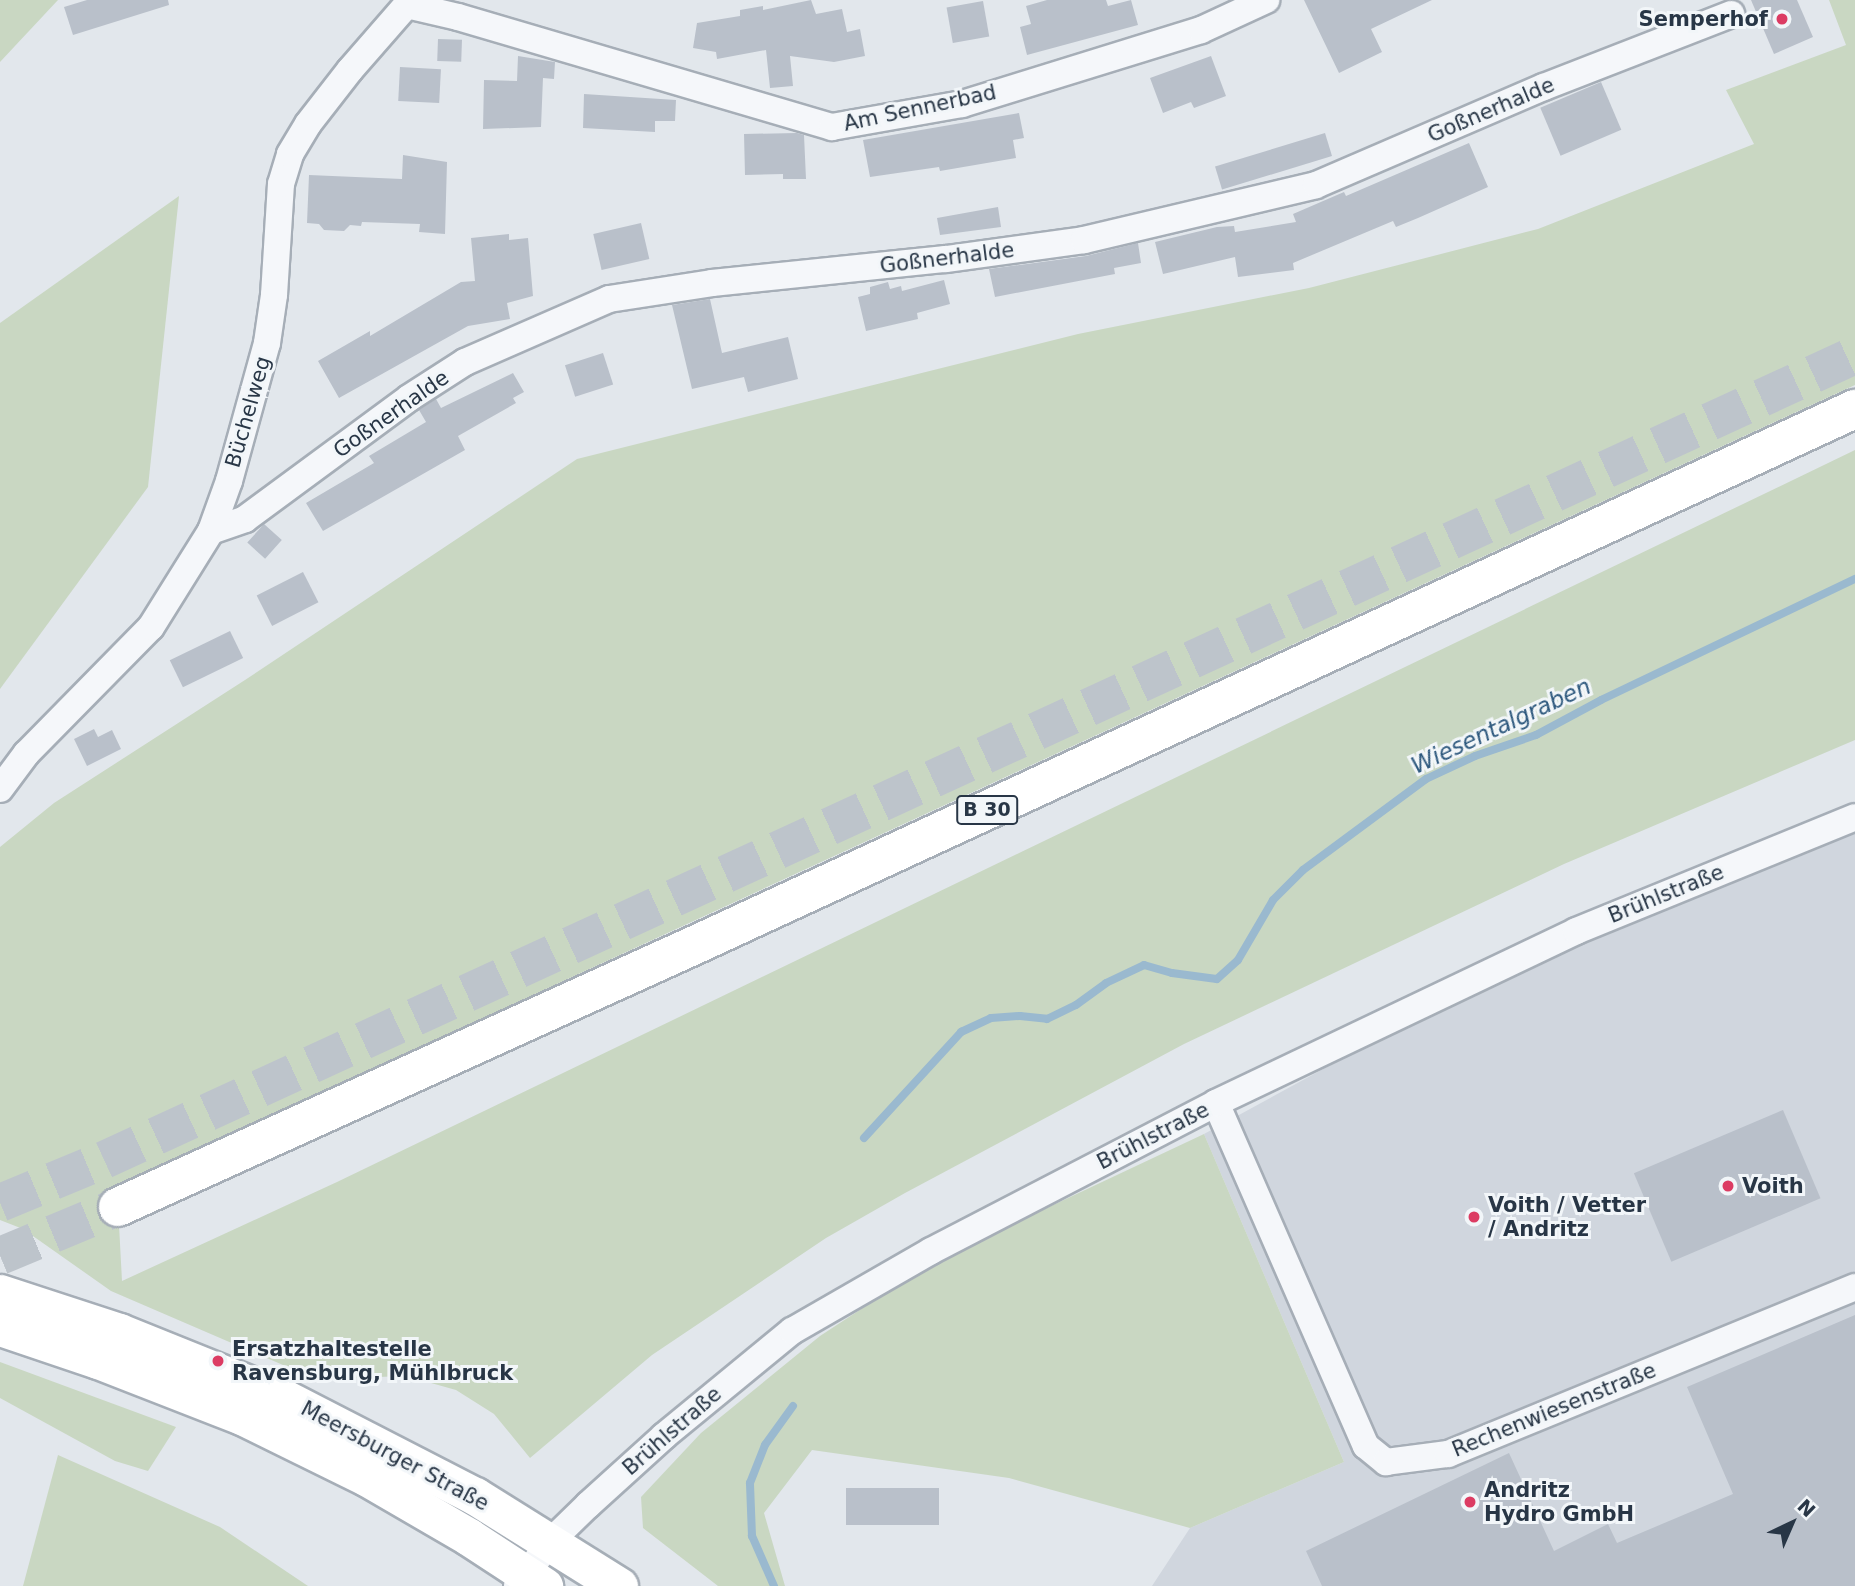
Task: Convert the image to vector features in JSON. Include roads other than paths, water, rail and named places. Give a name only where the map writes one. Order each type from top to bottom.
[{"type":"highway","name":"B 30","points":[[118,1207],[671,956],[1855,409]]},
{"type":"street","name":"Am Sennerbad","points":[[409,3],[463,8],[832,127],[962,104],[1201,30],[1266,0]]},
{"type":"street","name":"Büchelweg","points":[[0,789],[26,754],[151,627],[211,531],[229,481],[267,343],[274,295],[280,195],[290,154],[308,124],[350,70],[409,3]]},
{"type":"street","name":"Goßnerhalde","points":[[211,531],[245,519],[409,398],[465,362],[610,299],[712,282],[794,277],[1084,240],[1316,185],[1544,87],[1722,17]]},
{"type":"street","name":"Brühlstraße","points":[[529,1582],[551,1541],[664,1436],[792,1331],[930,1251],[1216,1103],[1576,931],[1855,817]]},
{"type":"street","name":"Rechenwiesenstraße","points":[[1216,1103],[1366,1446],[1386,1462],[1447,1454],[1855,1287]]},
{"type":"street","name":"Meersburger Straße","points":[[0,1293],[119,1332],[286,1399],[475,1496],[551,1541],[619,1586]]},
{"type":"street","name":"Meersburger Straße","points":[[0,1327],[98,1360],[242,1416],[366,1477],[529,1582]]},
{"type":"waterway","name":"Wiesentalgraben","points":[[864,1138],[961,1032],[991,1018],[1020,1016],[1047,1019],[1076,1005],[1106,983],[1144,965],[1172,973],[1217,979],[1238,960],[1273,900],[1303,870],[1426,779],[1475,756],[1536,735],[1601,700],[1855,579]]},
{"type":"waterway","name":"Wiesentalgraben","points":[[774,1586],[752,1536],[750,1483],[765,1445],[793,1406]]},
{"type":"tunnel","points":[[0,1203],[104,1160],[1855,355]]},
{"type":"tunnel","points":[[0,1256],[118,1207]]},
{"type":"place","name":"Semperhof","points":[[1782,19]]},
{"type":"place","name":"Voith","points":[[1728,1186]]},
{"type":"place","name":"Voith / Vetter / Andritz","points":[[1474,1217]]},
{"type":"place","name":"Ersatzhaltestelle Ravensburg, Mühlbruck","points":[[218,1361]]},
{"type":"place","name":"Andritz Hydro GmbH","points":[[1470,1502]]}]
